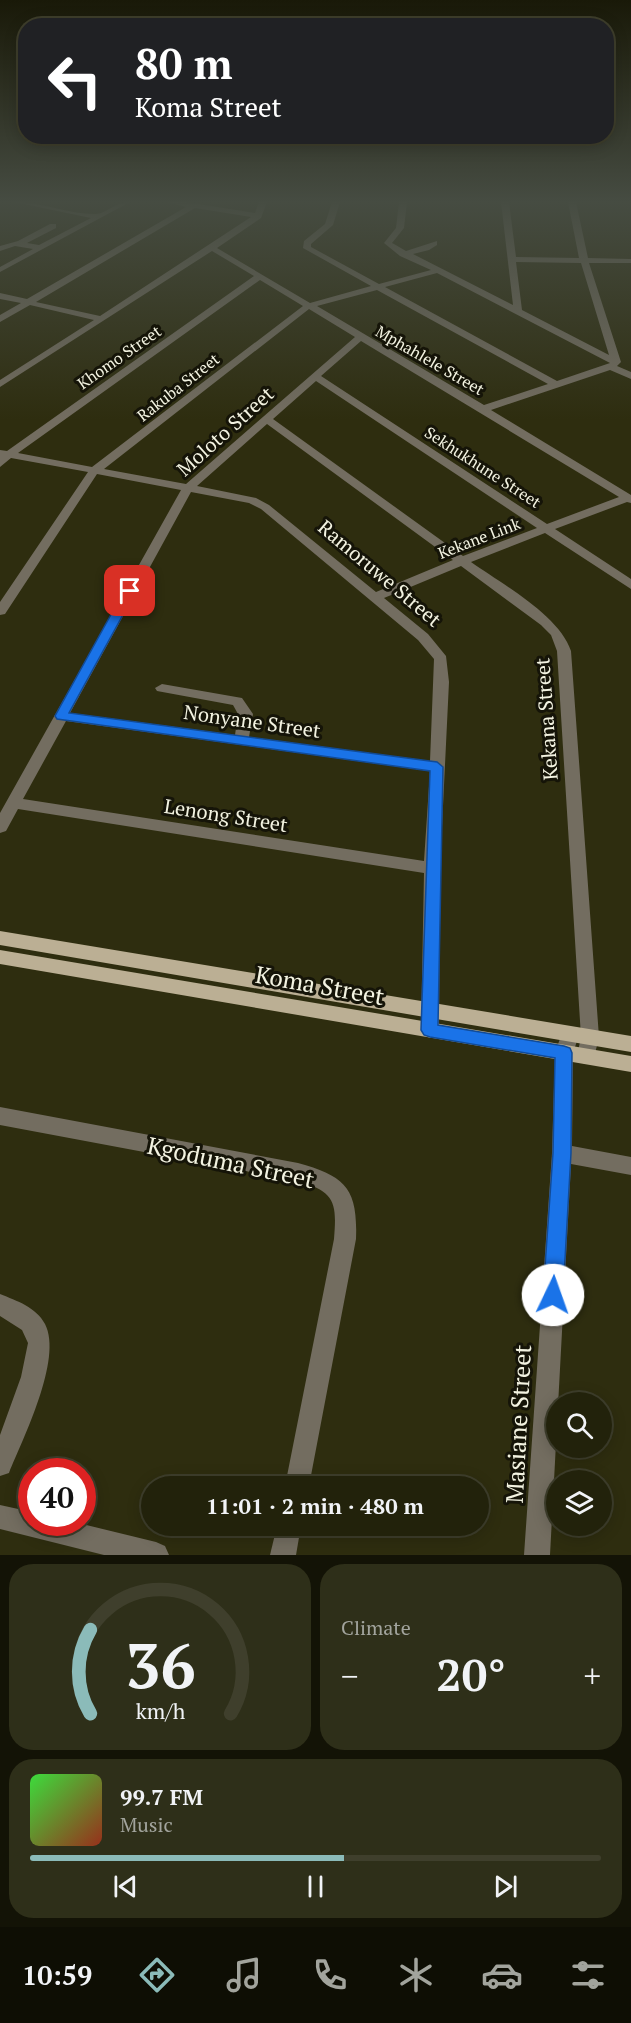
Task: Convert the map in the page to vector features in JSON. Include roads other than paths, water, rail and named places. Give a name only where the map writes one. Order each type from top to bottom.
[{"type":"main road","name":"Koma Street","points":[[0,938],[430,1010],[567,1044],[586,1056],[631,1064]]},
{"type":"main road","name":"Koma Street","points":[[0,957],[430,1030],[567,1044],[590,1037],[631,1044]]},
{"type":"street","points":[[0,319],[75,275]]},
{"type":"street","points":[[0,384],[171,275]]},
{"type":"street","name":"Mphahlele Street","points":[[254,275],[483,409],[629,499]]},
{"type":"street","points":[[354,275],[555,384]]},
{"type":"street","name":"Rakuba Street","points":[[0,611],[94,471],[308,306],[423,275]]},
{"type":"street","points":[[443,275],[594,350],[631,376]]},
{"type":"street","points":[[513,275],[518,312]]},
{"type":"street","points":[[589,275],[614,349],[614,364]]},
{"type":"street","name":"Khomo Street","points":[[0,464],[4,454],[258,277]]},
{"type":"street","points":[[0,296],[102,319]]},
{"type":"street","name":"Moloto Street","points":[[0,827],[188,488],[360,337]]},
{"type":"street","points":[[594,350],[614,349]]},
{"type":"street","points":[[483,409],[614,364]]},
{"type":"street","name":"Sekhukhune Street","points":[[316,377],[631,585]]},
{"type":"street","name":"Kekana Street","points":[[267,419],[464,560],[550,626],[561,639],[565,663],[590,1037],[586,1056]]},
{"type":"street","name":"Ramoruwe Street","points":[[4,454],[258,503],[423,637],[441,659],[442,682],[432,868],[430,1030]]},
{"type":"street","name":"Kekane Link","points":[[376,597],[464,560],[629,499]]},
{"type":"street","points":[[162,688],[237,700],[244,706],[246,713],[241,740]]},
{"type":"street","name":"Nonyane Street","points":[[61,716],[437,767]]},
{"type":"street","name":"Lenong Street","points":[[13,803],[432,868]]},
{"type":"street","name":"Masiane Street","points":[[537,1555],[567,1044]]},
{"type":"street","name":"Kgoduma Street","points":[[0,1116],[298,1172],[315,1176],[339,1191],[345,1201],[347,1213],[345,1239],[299,1476]]},
{"type":"street","points":[[562,1153],[631,1166]]},
{"type":"street","points":[[0,1305],[17,1312],[30,1321],[38,1334],[40,1346],[37,1365],[0,1464]]},
{"type":"street","points":[[0,1517],[156,1555]]},
{"type":"street","points":[[283,1555],[287,1536]]}]
